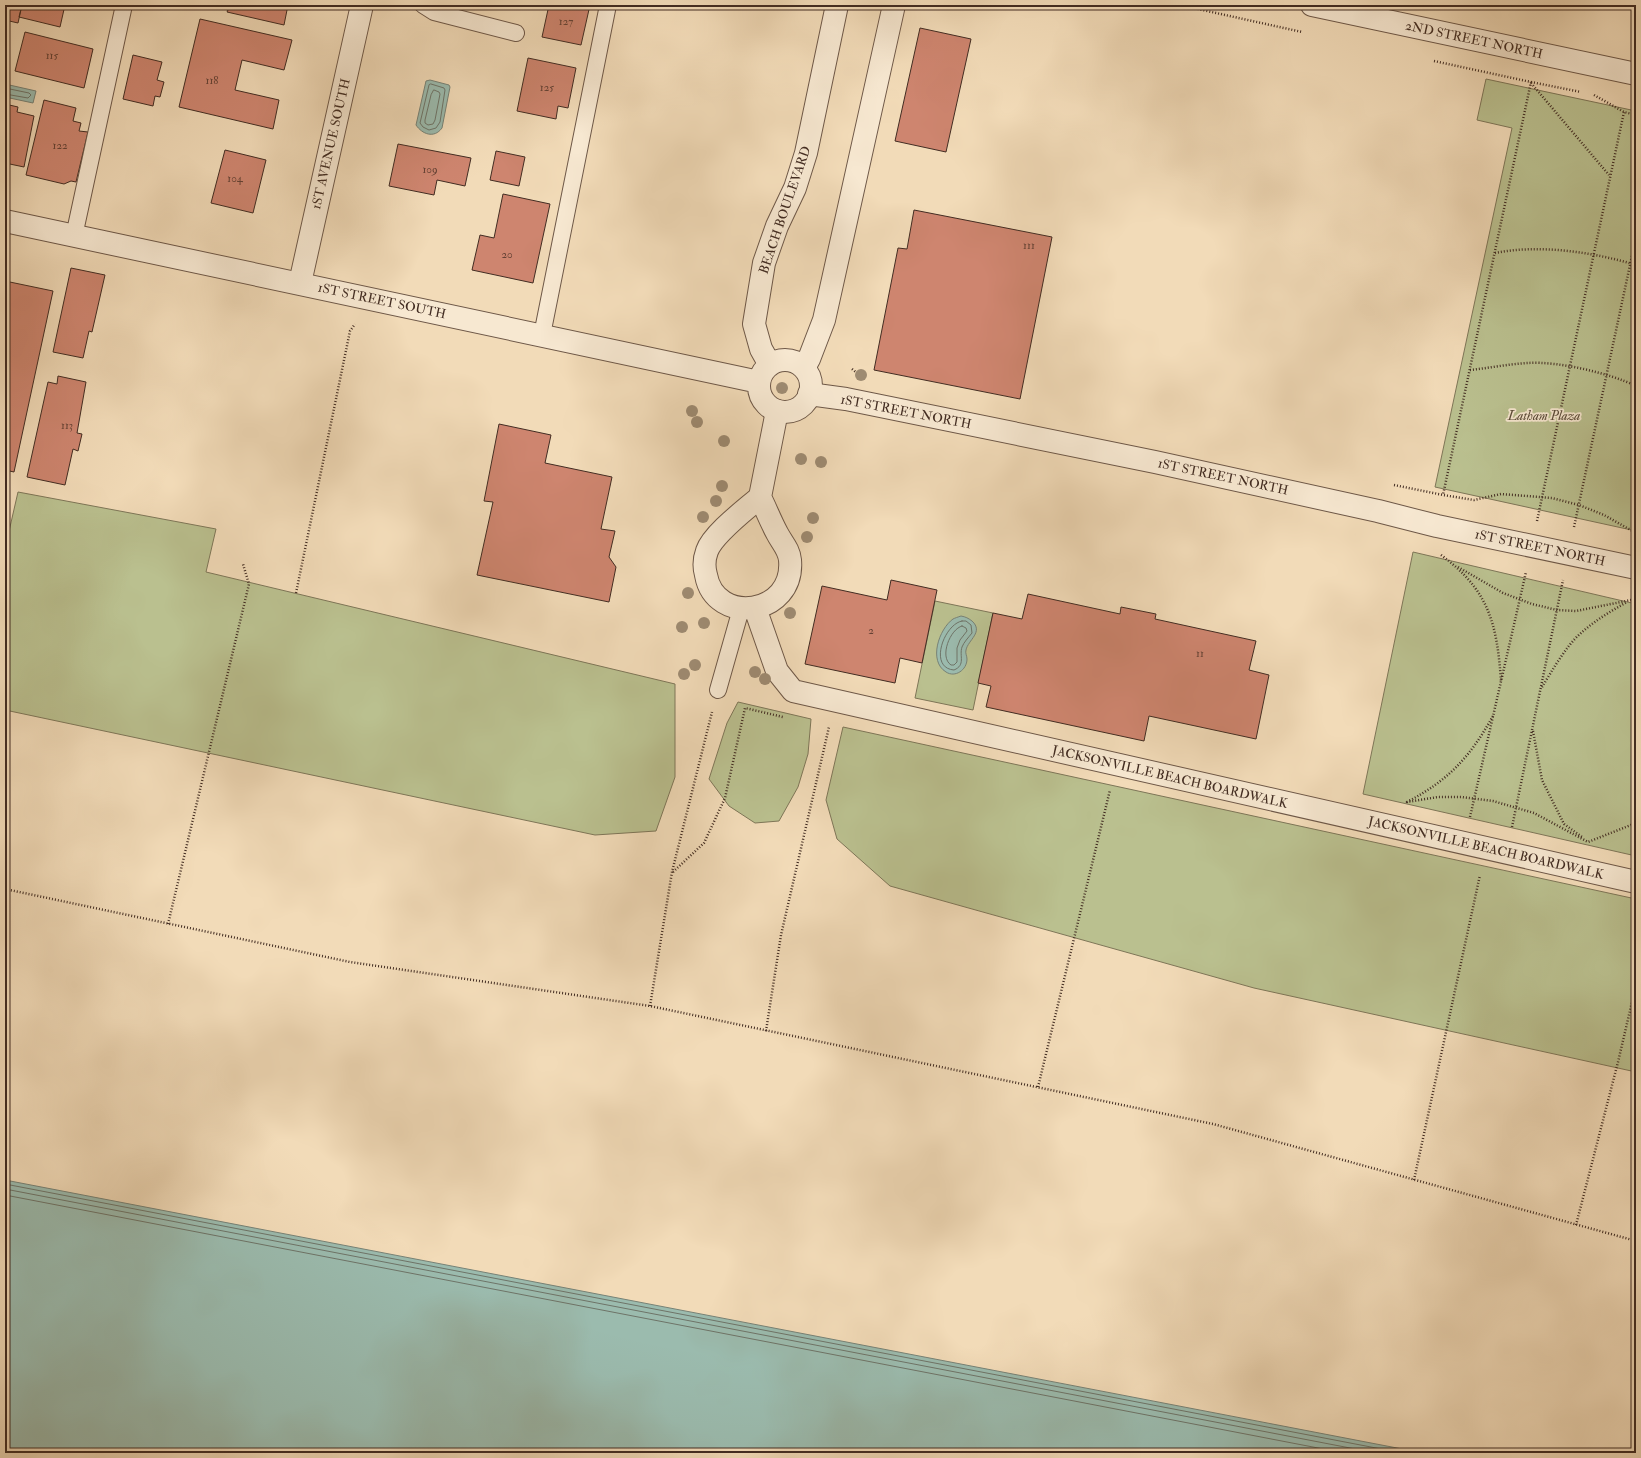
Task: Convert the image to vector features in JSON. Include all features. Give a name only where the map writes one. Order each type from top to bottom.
[{"type":"street","name":"1ST AVENUE SOUTH","points":[[300,284],[362,5]]},
{"type":"street","name":"BEACH BOULEVARD","points":[[765,373],[754,324],[763,271],[777,226],[795,188],[806,153],[836,5]]},
{"type":"street","points":[[804,368],[824,320],[894,5]]},
{"type":"street","name":"2ND STREET NORTH","points":[[1312,5],[1636,74]]},
{"type":"street","name":"1ST STREET SOUTH","points":[[5,221],[542,335],[765,373]]},
{"type":"street","points":[[785,359],[793,361],[804,368],[810,378],[811,386],[805,402],[798,408],[790,411],[776,410],[766,403],[760,391],[765,373],[777,361],[785,359]]},
{"type":"street","name":"1ST STREET NORTH","points":[[809,394],[846,399],[1148,461],[1371,509],[1436,526],[1636,568]]},
{"type":"street","points":[[760,497],[714,539],[706,552],[704,567],[707,582],[715,594],[727,604],[748,609],[768,604],[779,596],[786,585],[790,572],[790,559],[786,546],[778,535],[760,497],[776,410]]},
{"type":"street","name":"JACKSONVILLE BEACH BOARDWALK","points":[[748,609],[777,671],[793,691],[1636,882]]},
{"type":"lane","points":[[74,236],[124,5]]},
{"type":"lane","points":[[423,5],[434,12],[516,33]]},
{"type":"lane","points":[[542,335],[608,5]]},
{"type":"lane","points":[[718,690],[748,609]]},
{"type":"path","points":[[1180,5],[1303,32]]},
{"type":"path","points":[[1432,60],[1582,92]]},
{"type":"path","points":[[1531,82],[1610,175]]},
{"type":"path","points":[[1531,82],[1443,495],[1474,500],[1501,494],[1542,496],[1579,505],[1604,515],[1636,533]]},
{"type":"path","points":[[1589,94],[1596,95],[1624,112],[1636,115]]},
{"type":"path","points":[[1537,523],[1624,112]]},
{"type":"path","points":[[1573,532],[1636,237]]},
{"type":"path","points":[[1495,254],[1512,250],[1556,250],[1607,257],[1636,265]]},
{"type":"path","points":[[296,593],[350,332],[358,320]]},
{"type":"path","points":[[1470,370],[1530,363],[1570,366],[1623,380],[1636,386]]},
{"type":"path","points":[[1438,553],[1468,578],[1491,614],[1499,655],[1501,681]]},
{"type":"path","points":[[168,924],[249,584],[243,564]]},
{"type":"path","points":[[1454,565],[1504,593],[1520,600],[1557,610],[1576,611],[1631,600],[1636,601]]},
{"type":"path","points":[[1464,844],[1526,571]]},
{"type":"path","points":[[1507,853],[1564,577]]},
{"type":"path","points":[[1540,689],[1579,634],[1605,614],[1631,600]]},
{"type":"path","points":[[650,1006],[672,872],[718,690]]},
{"type":"path","points":[[672,872],[704,843],[725,798],[745,708],[787,718]]},
{"type":"path","points":[[1493,716],[1470,753],[1448,775],[1428,791],[1407,802],[1438,797],[1475,798],[1493,801],[1516,809],[1534,813],[1588,842],[1636,823]]},
{"type":"path","points":[[1532,730],[1542,780],[1554,806],[1564,824],[1588,842]]},
{"type":"path","points":[[766,1031],[781,935],[828,731]]},
{"type":"path","points":[[1038,1088],[1116,765]]},
{"type":"path","points":[[1585,871],[1588,842]]},
{"type":"path","points":[[1414,1180],[1486,849]]},
{"type":"path","points":[[5,889],[350,962],[650,1006],[1213,1124],[1636,1241]]},
{"type":"path","points":[[1576,1225],[1618,1062],[1636,985]]},
{"type":"green space","name":"Latham Plaza","points":[[1486,79],[1636,111],[1636,531],[1435,487],[1512,128],[1477,120]]},
{"type":"green space","points":[[18,492],[216,529],[206,572],[675,684],[675,777],[656,831],[595,835],[5,710],[5,539],[7,540]]},
{"type":"green space","points":[[1413,552],[1636,604],[1636,856],[1363,794]]},
{"type":"green space","points":[[935,601],[993,613],[973,710],[915,698]]},
{"type":"green space","points":[[738,702],[811,719],[808,754],[798,787],[779,821],[755,823],[729,806],[709,779],[727,723]]},
{"type":"green space","points":[[843,727],[1636,899],[1636,1072],[1254,988],[890,886],[837,839],[826,800]]},
{"type":"water","points":[[430,80],[449,85],[450,87],[442,128],[435,133],[428,134],[421,131],[416,125],[426,81]]},
{"type":"water","points":[[5,84],[36,91],[33,103],[5,97]]},
{"type":"water","points":[[961,616],[972,621],[975,625],[976,632],[967,646],[967,659],[965,667],[960,672],[949,674],[941,667],[938,660],[938,645],[943,630],[953,619]]},
{"type":"water","points":[[5,1180],[1423,1453],[5,1453]]},
{"type":"building","points":[[5,5],[22,5],[18,23],[5,20]]},
{"type":"building","points":[[22,5],[65,5],[60,27],[19,17]]},
{"type":"building","points":[[207,5],[288,5],[284,25],[227,12],[228,10]]},
{"type":"building","points":[[549,5],[590,5],[581,45],[542,37]]},
{"type":"building","points":[[200,19],[292,40],[284,70],[242,60],[235,90],[279,100],[273,129],[179,107]]},
{"type":"building","points":[[920,28],[971,39],[946,152],[895,141]]},
{"type":"building","points":[[25,32],[93,49],[84,88],[15,71]]},
{"type":"building","points":[[133,55],[162,62],[157,80],[164,82],[160,97],[155,96],[153,106],[123,99]]},
{"type":"building","points":[[528,58],[576,68],[568,108],[558,106],[556,119],[517,111]]},
{"type":"building","points":[[44,100],[76,108],[73,121],[81,123],[79,131],[88,132],[76,182],[71,181],[64,184],[26,175]]},
{"type":"building","points":[[5,104],[18,107],[17,112],[34,116],[24,167],[5,163]]},
{"type":"building","points":[[398,144],[471,158],[465,186],[437,180],[434,195],[389,186]]},
{"type":"building","points":[[225,150],[266,160],[253,213],[211,203]]},
{"type":"building","points":[[496,151],[525,157],[519,186],[490,180]]},
{"type":"building","points":[[503,194],[550,204],[533,283],[472,270],[480,235],[494,238]]},
{"type":"building","points":[[914,210],[1052,237],[1020,399],[874,370],[898,248],[907,249]]},
{"type":"building","points":[[71,268],[105,275],[92,332],[89,331],[83,358],[53,352]]},
{"type":"building","points":[[5,281],[53,291],[14,472],[5,470]]},
{"type":"building","points":[[58,376],[86,382],[77,433],[82,434],[78,451],[73,449],[65,485],[27,477],[48,382],[57,384]]},
{"type":"building","points":[[499,424],[551,435],[545,463],[612,477],[601,529],[615,531],[609,557],[616,567],[609,602],[477,575],[493,502],[484,501]]},
{"type":"building","points":[[891,580],[937,590],[922,663],[900,658],[895,683],[805,664],[822,586],[887,600]]},
{"type":"building","points":[[1028,594],[1120,614],[1121,607],[1156,614],[1155,619],[1256,641],[1249,670],[1269,675],[1256,739],[1149,716],[1144,741],[986,707],[991,686],[978,683],[993,613],[1022,619]]}]
